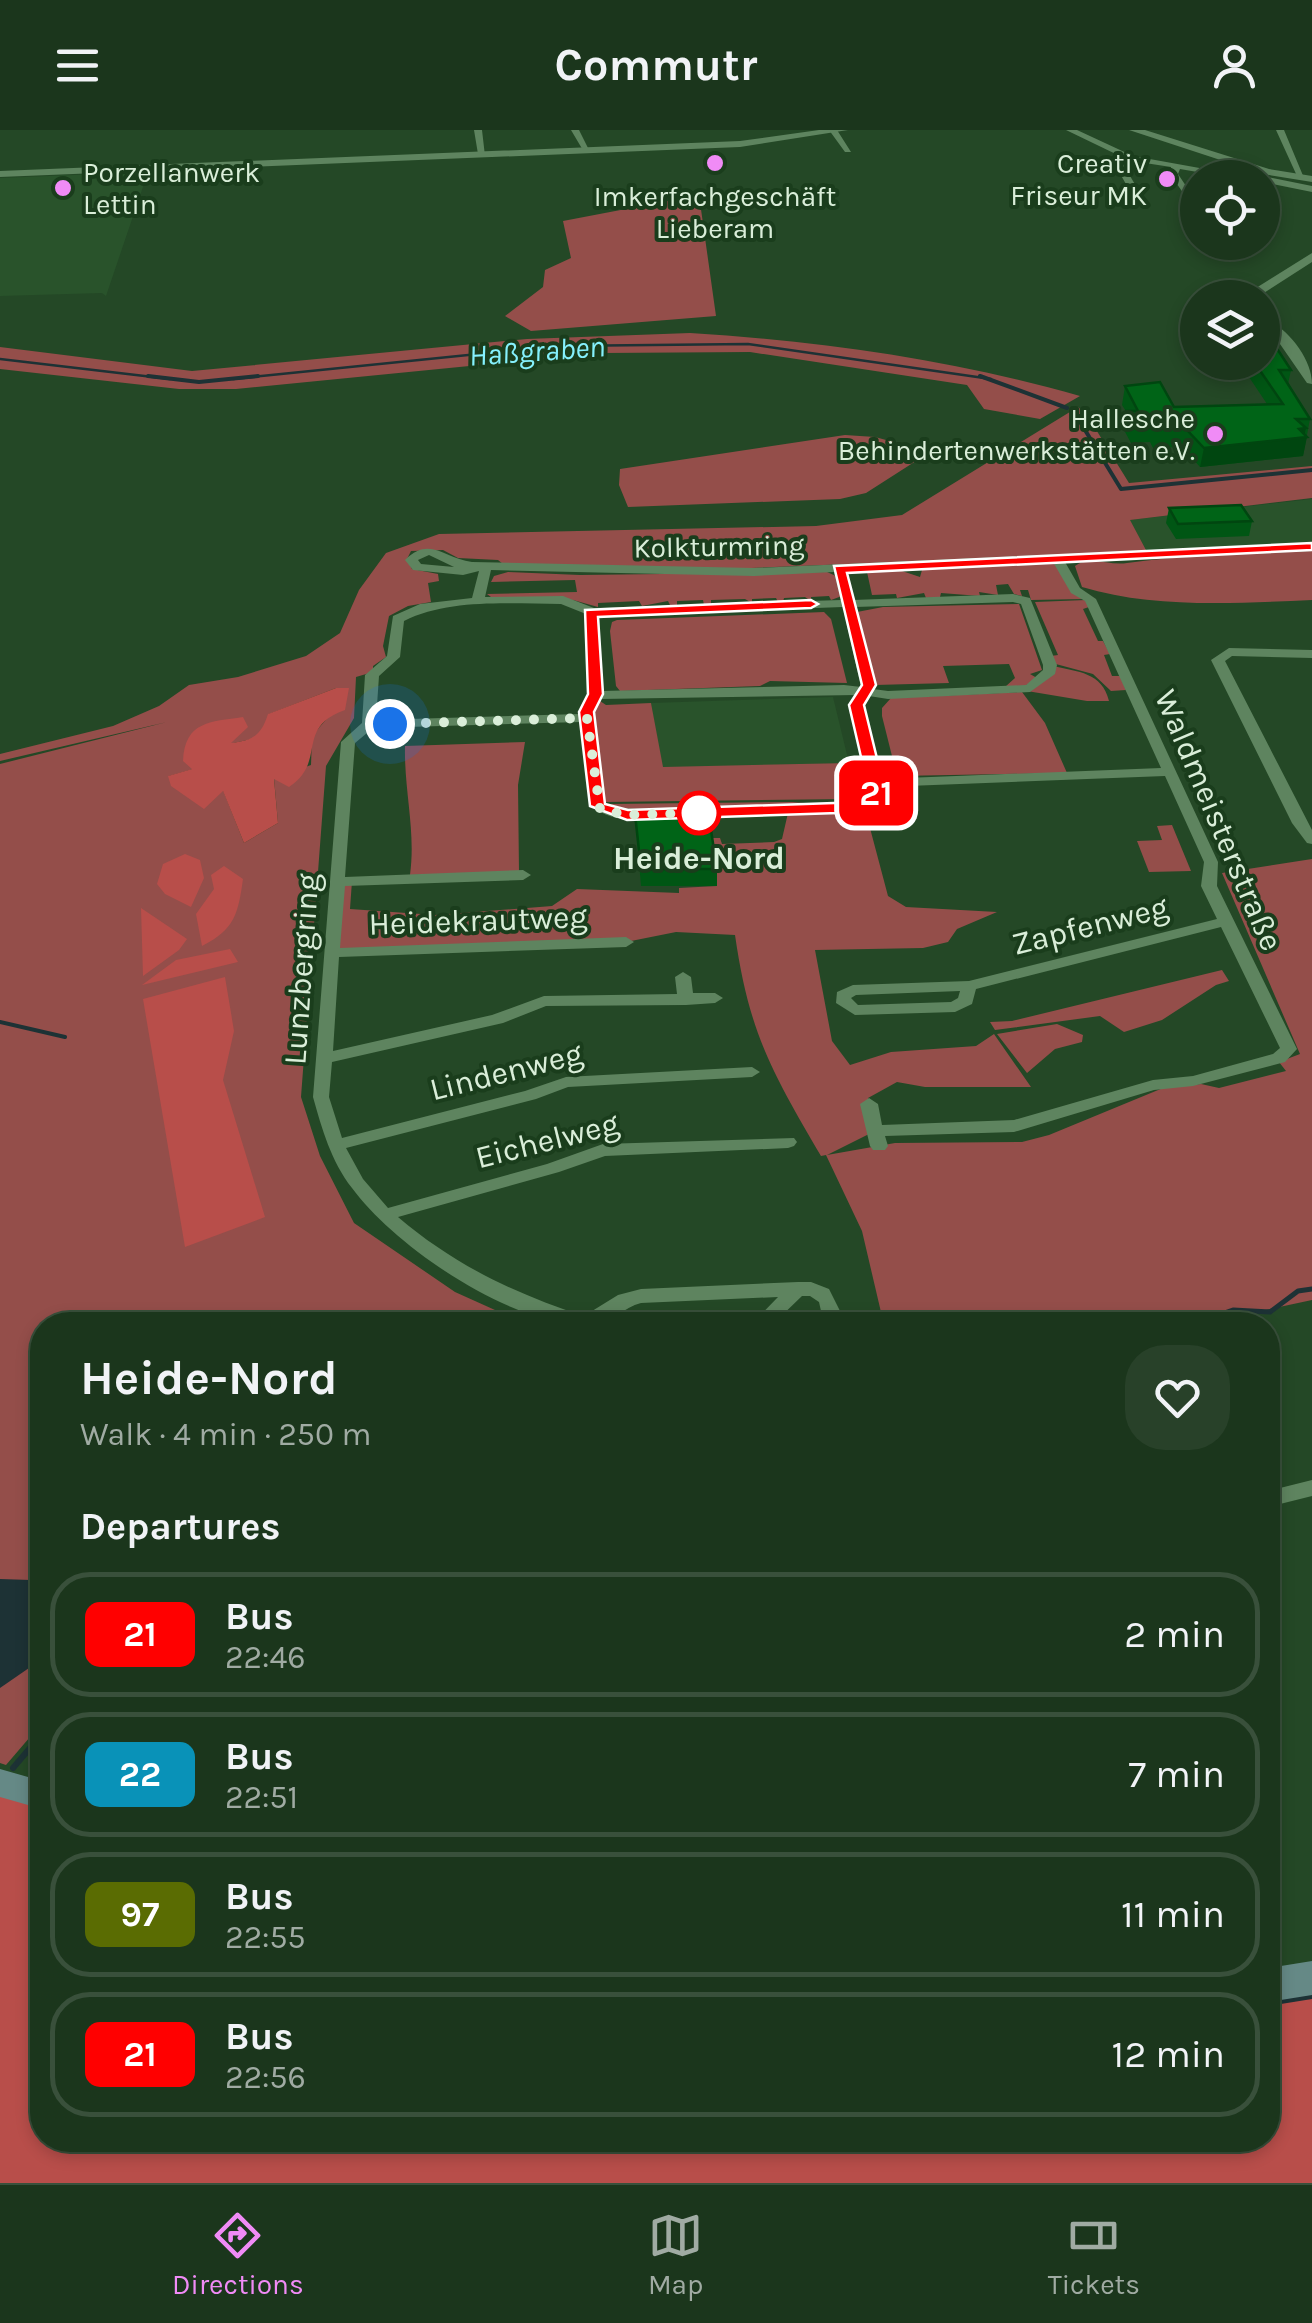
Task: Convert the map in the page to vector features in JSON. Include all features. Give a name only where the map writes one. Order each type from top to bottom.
[{"type":"main road","points":[[0,1782],[30,1791]]},
{"type":"main road","points":[[1280,1983],[1312,1978]]},
{"type":"street","points":[[478,130],[482,154]]},
{"type":"street","points":[[575,130],[587,150]]},
{"type":"street","points":[[768,130],[780,139]]},
{"type":"street","points":[[1070,130],[1131,158],[1180,168]]},
{"type":"street","points":[[1134,130],[1267,172],[1307,178]]},
{"type":"street","points":[[1280,130],[1307,178]]},
{"type":"street","points":[[0,174],[587,150],[780,139],[838,131],[848,150]]},
{"type":"street","points":[[1176,167],[1209,153]]},
{"type":"street","points":[[1131,158],[1118,163],[1138,198]]},
{"type":"street","points":[[1295,160],[1312,160]]},
{"type":"street","points":[[1176,167],[1174,174],[1180,183]]},
{"type":"street","points":[[1280,181],[1312,189]]},
{"type":"street","points":[[1275,280],[1312,257]]},
{"type":"street","points":[[1280,334],[1312,378]]},
{"type":"street","name":"Kolkturmring","points":[[486,566],[467,571],[443,570],[418,566],[411,560],[419,553],[433,551],[457,564],[682,573],[1312,547]]},
{"type":"street","name":"Waldmeisterstraße","points":[[869,1104],[877,1138],[1014,1126],[1153,1084],[1192,1082],[1280,1058],[1289,1049],[1209,886],[1212,862],[1090,599],[1075,590],[1058,560]]},
{"type":"street","points":[[478,601],[486,566]]},
{"type":"street","points":[[592,612],[595,694],[587,718],[597,804],[604,811],[627,815],[851,808],[875,801],[875,783],[856,705],[869,685],[839,569]]},
{"type":"street","name":"Kolkturmring","points":[[478,601],[563,600],[592,612],[1012,598],[1026,601],[1049,660],[1050,671],[1037,683],[1015,690],[888,695],[867,691]]},
{"type":"street","name":"Lunzbergring","points":[[478,601],[420,608],[398,619],[393,657],[372,675],[369,724],[348,742],[322,1097],[346,1165],[384,1215],[425,1250],[486,1288],[552,1312]]},
{"type":"street","points":[[1312,654],[1228,652],[1218,660],[1290,805],[1312,840]]},
{"type":"street","points":[[595,694],[867,691]]},
{"type":"street","points":[[369,724],[587,718]]},
{"type":"street","points":[[875,783],[1167,772]]},
{"type":"street","points":[[338,882],[523,875]]},
{"type":"street","name":"Zapfenweg","points":[[969,986],[966,1000],[956,1006],[856,1010],[844,1003],[843,996],[853,990],[969,986],[1226,921]]},
{"type":"street","name":"Heidekrautweg","points":[[333,954],[626,942]]},
{"type":"street","points":[[683,976],[686,1000]]},
{"type":"street","points":[[324,1060],[497,1019],[544,1001],[715,998]]},
{"type":"street","name":"Lindenweg","points":[[336,1145],[566,1082],[752,1072]]},
{"type":"street","name":"Eichelweg","points":[[384,1215],[553,1168],[603,1150],[788,1142]]},
{"type":"street","points":[[774,1312],[798,1290],[824,1293],[830,1312]]},
{"type":"street","name":"Lunzbergring","points":[[607,1312],[625,1300],[641,1296],[798,1290]]},
{"type":"street","points":[[1280,1496],[1312,1488]]},
{"type":"shaded area","points":[[148,172],[106,296],[0,296],[0,178]]},
{"type":"shaded area","points":[[699,195],[716,316],[531,331],[505,316],[543,287],[545,270],[571,258],[563,221]]},
{"type":"shaded area","points":[[690,333],[887,354],[984,372],[1080,396],[1040,419],[984,409],[967,385],[750,352],[603,353],[236,389],[179,389],[0,369],[0,347],[192,371],[527,339]]},
{"type":"shaded area","points":[[1078,407],[1087,415],[1129,483],[1312,466],[1312,498],[1130,520],[1146,550],[1125,553],[677,571],[503,564],[498,560],[458,558],[443,550],[411,551],[407,559],[412,569],[438,574],[439,581],[428,583],[431,602],[408,606],[389,616],[383,646],[386,657],[373,666],[373,672],[356,677],[354,718],[326,766],[301,1097],[320,1156],[354,1223],[455,1292],[499,1312],[30,1312],[30,1737],[6,1765],[0,1763],[0,764],[167,722],[0,761],[0,754],[113,726],[159,706],[189,685],[238,677],[306,656],[340,633],[359,590],[386,553],[439,534],[816,526],[902,515]],"holes":[[[336,688],[330,715],[312,736],[311,765],[274,778],[278,823],[244,843],[223,790],[169,776],[193,769],[229,744],[262,733],[269,714]]]},
{"type":"shaded area","points":[[845,435],[875,437],[930,452],[866,493],[840,499],[628,507],[619,485],[620,469]]},
{"type":"shaded area","points":[[1312,499],[1312,547],[1149,555],[1129,520]]},
{"type":"shaded area","points":[[1312,550],[1312,600],[1196,603],[1138,599],[1082,587],[1075,566],[1087,561],[1120,564]]},
{"type":"shaded area","points":[[1056,564],[1084,599],[1031,600],[1028,590],[1020,590],[1022,596],[1014,594],[1008,584],[996,585],[998,595],[872,595],[867,572],[902,571],[920,577],[922,570],[929,567]]},
{"type":"shaded area","points":[[508,572],[827,572],[836,576],[842,596],[831,600],[829,596],[811,597],[811,601],[805,597],[784,598],[783,602],[776,598],[752,599],[752,603],[745,599],[711,600],[711,604],[704,605],[703,600],[642,606],[639,601],[598,603],[598,607],[573,600],[487,594],[577,592],[575,580],[491,582],[494,576]]},
{"type":"shaded area","points":[[1086,600],[1089,607],[1083,609],[1098,641],[1103,641],[1110,654],[1104,655],[1112,676],[1120,676],[1126,690],[1111,691],[1093,674],[1052,663],[1051,656],[1058,655],[1035,602]]},
{"type":"shaded area","points":[[1019,604],[1042,670],[1030,674],[1037,678],[1025,686],[1005,687],[1015,678],[1009,664],[943,666],[949,683],[875,685],[857,612],[883,607]]},
{"type":"shaded area","points":[[824,612],[831,619],[847,683],[770,681],[760,686],[620,691],[616,686],[610,631],[612,622],[617,620]]},
{"type":"shaded area","points":[[1053,666],[1095,679],[1109,701],[1027,691]]},
{"type":"shaded area","points":[[336,688],[349,688],[345,710],[320,726],[301,777],[289,787],[274,779],[278,823],[244,843],[223,791],[204,809],[171,786],[168,776],[192,769],[183,761],[185,748],[201,726],[243,717],[248,727],[231,743],[245,740],[259,732],[268,714]]},
{"type":"shaded area","points":[[1022,692],[1045,723],[1067,773],[897,776],[882,716],[882,708],[891,698]]},
{"type":"shaded area","points":[[833,697],[849,763],[662,768],[651,703]]},
{"type":"shaded area","points":[[597,699],[606,705],[651,703],[663,767],[849,763],[856,795],[852,799],[605,802],[594,705]]},
{"type":"shaded area","points":[[525,742],[518,785],[519,872],[410,875],[412,843],[405,746]]},
{"type":"shaded area","points":[[609,804],[827,805],[634,811]]},
{"type":"shaded area","points":[[788,813],[866,813],[888,896],[906,907],[997,912],[957,929],[948,942],[923,948],[815,950],[832,1041],[850,1065],[891,1052],[976,1046],[994,1034],[1031,1087],[925,1087],[897,1082],[868,1098],[875,1131],[827,1155],[895,1143],[1022,1142],[1049,1135],[1163,1088],[1201,1084],[1219,1088],[1286,1071],[1279,1062],[1300,1054],[1222,873],[1312,859],[1312,1300],[1255,1312],[881,1312],[862,1231],[826,1155],[821,1156],[789,1100],[755,1026],[735,935],[676,932],[626,942],[333,953],[338,882],[352,881],[350,909],[435,915],[552,906],[577,889],[679,893],[679,888],[717,886],[712,838],[720,838],[722,844],[782,839]]},
{"type":"shaded area","points":[[1172,825],[1191,871],[1149,872],[1137,841],[1162,840],[1157,826]]},
{"type":"shaded area","points":[[185,854],[200,860],[204,878],[191,907],[165,894],[157,884],[163,864]]},
{"type":"shaded area","points":[[224,866],[243,879],[239,902],[228,927],[202,946],[196,914],[214,889],[211,875]]},
{"type":"shaded area","points":[[141,908],[187,939],[179,950],[143,976]]},
{"type":"shaded area","points":[[230,949],[238,962],[142,985],[176,960]]},
{"type":"shaded area","points":[[1222,970],[1229,981],[1216,985],[1162,1020],[1124,1032],[1100,1016],[995,1030],[990,1022],[1012,1021]]},
{"type":"shaded area","points":[[225,977],[234,1031],[223,1080],[265,1217],[185,1247],[143,999]]},
{"type":"shaded area","points":[[1057,1024],[1083,1035],[1082,1042],[1055,1049],[1027,1073],[997,1034]]},
{"type":"shaded area","points":[[0,1794],[30,1803],[30,2152],[1280,2152],[1280,1993],[1312,1988],[1312,2183],[0,2183]]},
{"type":"water","points":[[0,1579],[30,1580],[30,1667],[0,1688]]},
{"type":"building","points":[[1280,353],[1291,370],[1280,370]]},
{"type":"building","points":[[1280,372],[1310,419],[1296,419],[1306,428],[1299,429],[1307,437],[1204,448],[1185,428],[1156,429],[1153,424],[1134,424],[1127,411],[1138,411],[1125,386],[1160,382],[1174,407],[1283,404],[1266,380],[1280,380]]},
{"type":"building","points":[[1241,505],[1252,521],[1178,524],[1169,508]]},
{"type":"building","points":[[708,811],[717,869],[641,869],[635,814]]},
{"type":"waterway","name":"Haßgraben","points":[[233,379],[556,346],[748,344],[986,378]]},
{"type":"waterway","name":"Haßgraben","points":[[0,359],[170,379]]},
{"type":"waterway","name":"Haßgraben","points":[[148,376],[199,382],[258,376]]},
{"type":"waterway","name":"Haßgraben","points":[[980,376],[986,378]]},
{"type":"waterway","name":"Haßgraben","points":[[986,378],[991,379]]},
{"type":"waterway","name":"Haßgraben","points":[[986,378],[1067,408]]},
{"type":"waterway","name":"Haßgraben","points":[[1074,412],[1121,489],[1312,470]]},
{"type":"waterway","points":[[0,1022],[65,1037]]},
{"type":"waterway","points":[[1270,1312],[1298,1291],[1312,1289]]},
{"type":"waterway","points":[[1227,1312],[1270,1312]]},
{"type":"waterway","points":[[13,1768],[30,1748]]},
{"type":"waterway","points":[[1280,2001],[1312,1996]]},
{"type":"bus line","name":"21","points":[[811,604],[590,613],[595,694],[587,712],[598,806],[609,813],[627,815],[838,808],[867,806],[875,801],[875,783],[856,705],[869,685],[839,569],[1312,547]]},
{"type":"place","name":"Imkerfachgeschäft Lieberam","points":[[715,163]]},
{"type":"place","name":"Creativ Friseur MK","points":[[1167,179]]},
{"type":"place","name":"Porzellanwerk Lettin","points":[[63,188]]},
{"type":"place","name":"Hallesche Behindertenwerkstätten e.V.","points":[[1215,434]]},
{"type":"place","name":"Heide-Nord","points":[[699,813]]},
{"type":"route","points":[[390,724],[587,718],[600,809],[627,815],[699,813]]}]
